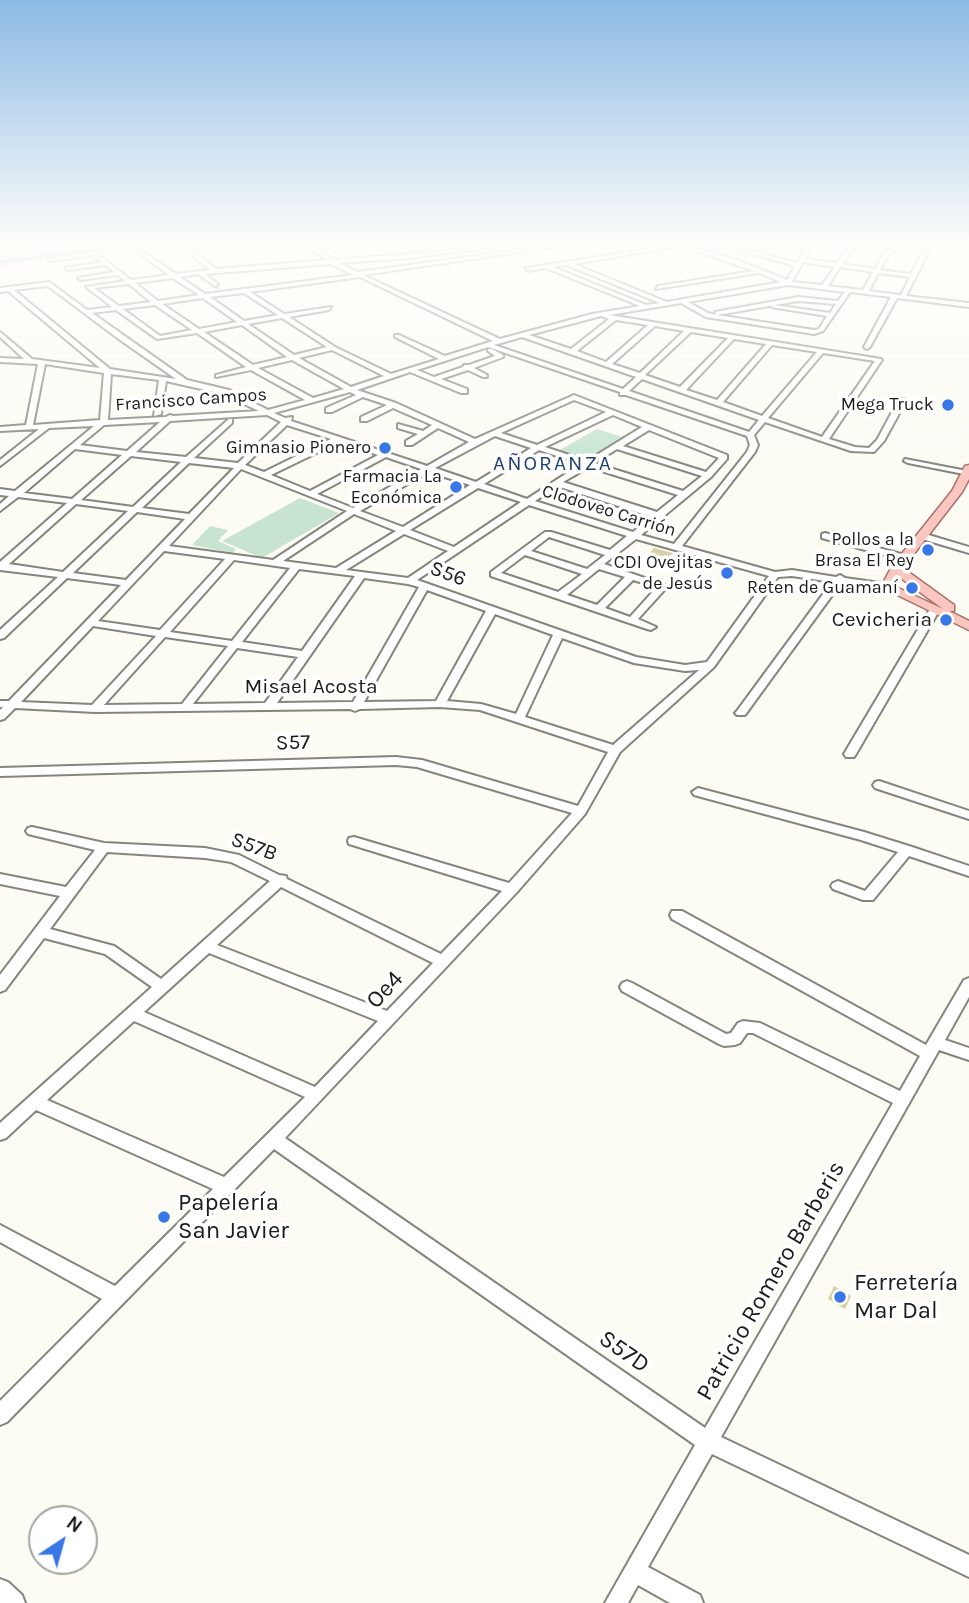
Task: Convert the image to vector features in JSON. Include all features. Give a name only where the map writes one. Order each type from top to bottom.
[{"type":"main road","points":[[968,471],[957,492],[896,569],[887,587],[930,602],[969,624]]},
{"type":"main road","points":[[896,569],[930,602]]},
{"type":"street","points":[[49,322],[108,370]]},
{"type":"street","points":[[100,322],[186,382]]},
{"type":"street","points":[[136,322],[159,338],[251,322]]},
{"type":"street","points":[[185,322],[252,368],[311,402]]},
{"type":"street","points":[[294,322],[333,348],[391,377]]},
{"type":"street","points":[[458,322],[499,341]]},
{"type":"street","name":"Francisco Campos","points":[[0,429],[265,413],[311,402],[499,341],[569,322]]},
{"type":"street","points":[[572,352],[609,322]]},
{"type":"street","points":[[639,322],[879,360],[825,440]]},
{"type":"street","points":[[749,322],[814,332],[821,330],[826,322]]},
{"type":"street","points":[[867,347],[883,322]]},
{"type":"street","points":[[244,323],[293,358],[350,390],[393,405],[475,442]]},
{"type":"street","points":[[607,364],[653,324]]},
{"type":"street","points":[[623,393],[690,329]]},
{"type":"street","points":[[0,334],[30,361]]},
{"type":"street","points":[[523,335],[854,449],[871,450],[880,442],[902,401]]},
{"type":"street","points":[[397,336],[485,376]]},
{"type":"street","points":[[681,390],[733,336]]},
{"type":"street","points":[[719,403],[771,342]]},
{"type":"street","points":[[435,379],[501,356],[486,346]]},
{"type":"street","points":[[486,346],[750,435],[754,444],[751,452],[677,548]]},
{"type":"street","points":[[218,376],[333,348]]},
{"type":"street","points":[[750,435],[821,351]]},
{"type":"street","points":[[0,360],[42,362],[186,382],[226,393],[287,422]]},
{"type":"street","points":[[29,427],[42,362]]},
{"type":"street","points":[[0,508],[104,421],[108,370]]},
{"type":"street","points":[[413,371],[464,391]]},
{"type":"street","points":[[157,414],[163,379]]},
{"type":"street","points":[[329,410],[363,394]]},
{"type":"street","points":[[273,564],[355,510],[475,442],[550,406],[578,397],[724,457],[708,475],[560,596]]},
{"type":"street","points":[[0,717],[5,705],[92,623],[240,466],[287,422],[294,411],[311,402]]},
{"type":"street","points":[[364,419],[393,405]]},
{"type":"street","points":[[336,572],[537,448],[613,412]]},
{"type":"street","points":[[0,566],[170,417]]},
{"type":"street","points":[[0,636],[229,421]]},
{"type":"street","name":"Clodoveo Carrión","points":[[287,422],[633,536],[775,575],[792,573],[841,578],[887,587]]},
{"type":"street","points":[[409,443],[438,425]]},
{"type":"street","points":[[0,464],[47,426]]},
{"type":"street","points":[[401,426],[424,433]]},
{"type":"street","points":[[410,581],[556,483],[648,427]]},
{"type":"street","points":[[493,433],[682,494]]},
{"type":"street","points":[[265,475],[338,439]]},
{"type":"street","points":[[617,446],[708,475]]},
{"type":"street","points":[[75,447],[240,466],[455,551]]},
{"type":"street","points":[[312,493],[384,455]]},
{"type":"street","points":[[908,461],[968,471]]},
{"type":"street","points":[[556,483],[656,515]]},
{"type":"street","points":[[0,492],[192,517]]},
{"type":"street","points":[[612,554],[550,534],[494,574],[651,627]]},
{"type":"street","points":[[824,536],[905,558]]},
{"type":"street","points":[[922,536],[969,550]]},
{"type":"street","name":"S56","points":[[164,548],[410,581],[648,663],[685,668],[710,664]]},
{"type":"street","points":[[526,552],[663,586],[632,620]]},
{"type":"street","points":[[95,709],[231,558]]},
{"type":"street","points":[[0,566],[128,583]]},
{"type":"street","points":[[186,706],[296,567]]},
{"type":"street","name":"Oe4","points":[[0,1415],[317,1095],[512,889],[581,811],[615,750],[710,664],[775,575]]},
{"type":"street","points":[[269,706],[359,576]]},
{"type":"street","points":[[598,610],[631,576]]},
{"type":"street","points":[[740,713],[841,578]]},
{"type":"street","points":[[355,708],[424,587]]},
{"type":"street","points":[[850,754],[930,602]]},
{"type":"street","points":[[440,704],[492,610]]},
{"type":"street","points":[[92,623],[231,646],[306,655]]},
{"type":"street","points":[[519,719],[559,634]]},
{"type":"street","name":"Misael Acosta","points":[[5,705],[95,709],[186,706],[355,708],[440,704],[481,707],[615,750]]},
{"type":"street","name":"S57","points":[[0,772],[396,761],[418,763],[581,811]]},
{"type":"street","points":[[879,785],[969,815]]},
{"type":"street","points":[[698,792],[864,835],[969,872]]},
{"type":"street","name":"S57B","points":[[32,831],[104,848],[205,853],[234,858],[444,962]]},
{"type":"street","points":[[354,841],[512,889]]},
{"type":"street","points":[[0,986],[104,848]]},
{"type":"street","points":[[838,886],[868,897],[907,850]]},
{"type":"street","points":[[0,879],[70,893]]},
{"type":"street","points":[[0,1133],[281,879]]},
{"type":"street","points":[[677,915],[932,1048],[969,1054]]},
{"type":"street","points":[[41,932],[109,950],[161,986]]},
{"type":"street","points":[[206,946],[390,1019]]},
{"type":"street","name":"Patricio Romero Barberis","points":[[616,1603],[969,984]]},
{"type":"street","points":[[627,987],[724,1040],[735,1039],[743,1027],[755,1027],[903,1100]]},
{"type":"street","points":[[131,1013],[317,1095]]},
{"type":"street","points":[[34,1102],[226,1187]]},
{"type":"street","name":"S57D","points":[[273,1139],[707,1441],[969,1566]]},
{"type":"street","points":[[0,1233],[116,1297]]},
{"type":"street","points":[[634,1571],[692,1603]]},
{"type":"street","points":[[0,1590],[14,1603]]},
{"type":"green space","points":[[597,429],[623,437],[584,460],[558,451]]},
{"type":"green space","points":[[300,498],[339,513],[262,558],[222,541]]},
{"type":"green space","points":[[210,526],[228,530],[218,541],[236,549],[233,553],[192,545]]},
{"type":"building","points":[[654,548],[673,553],[661,566],[647,562],[651,558],[646,557]]},
{"type":"building","name":"Ferretería Mar Dal","points":[[834,1286],[851,1296],[845,1309],[828,1299]]},
{"type":"place","name":"Mega Truck","points":[[948,405]]},
{"type":"place","name":"Gimnasio Pionero","points":[[385,448]]},
{"type":"place","name":"Farmacia La Económica","points":[[456,487]]},
{"type":"place","name":"Pollos a la Brasa El Rey","points":[[928,550]]},
{"type":"place","name":"CDI Ovejitas de Jesús","points":[[727,573]]},
{"type":"place","name":"Reten de Guamaní","points":[[912,588]]},
{"type":"place","name":"Cevicheria","points":[[946,620]]},
{"type":"place","name":"Papelería San Javier","points":[[164,1217]]},
{"type":"place","name":"Ferretería Mar Dal","points":[[840,1297]]},
{"type":"district","name":"AÑORANZA","points":[[553,464]]}]
